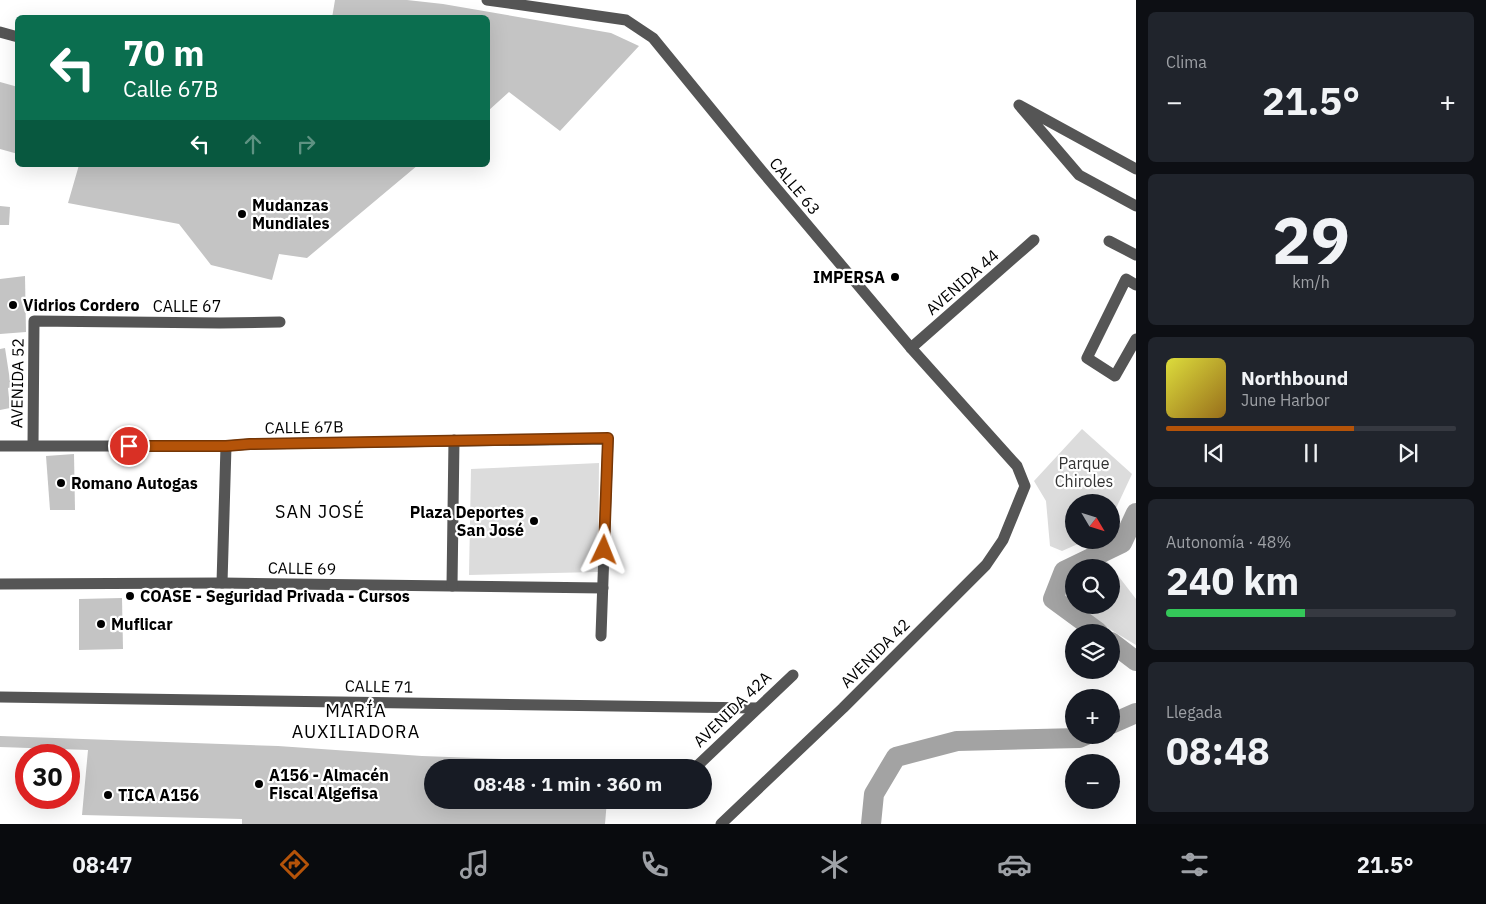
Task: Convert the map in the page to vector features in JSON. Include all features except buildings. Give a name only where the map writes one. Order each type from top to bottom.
[{"type":"street","name":"CALLE 63","points":[[487,0],[626,20],[653,38],[911,348],[1017,466],[1025,486]]},
{"type":"street","points":[[0,32],[15,36]]},
{"type":"street","points":[[1136,169],[1019,105],[1079,175],[1136,206]]},
{"type":"street","name":"AVENIDA 44","points":[[911,348],[1034,240]]},
{"type":"street","points":[[1109,241],[1136,255]]},
{"type":"street","points":[[1136,285],[1126,279],[1087,358],[1115,376],[1136,339]]},
{"type":"street","name":"CALLE 67","points":[[34,321],[280,322]]},
{"type":"street","name":"AVENIDA 52","points":[[32,445],[34,321]]},
{"type":"street","name":"CALLE 67B","points":[[0,446],[226,446],[608,438],[603,588]]},
{"type":"street","points":[[452,586],[454,440]]},
{"type":"street","points":[[222,583],[226,446]]},
{"type":"street","name":"AVENIDA 42","points":[[721,824],[843,708],[986,565],[1003,540],[1025,486]]},
{"type":"street","name":"CALLE 69","points":[[0,584],[222,583],[603,588]]},
{"type":"street","points":[[601,636],[603,588]]},
{"type":"street","name":"AVENIDA 42A","points":[[704,759],[792,675]]},
{"type":"street","name":"CALLE 71","points":[[0,697],[757,708]]},
{"type":"green space","name":"Parque Chiroles","points":[[1082,429],[1132,474],[1120,500],[1120,494],[1065,494],[1065,549],[1067,549],[1062,551],[1050,546],[1046,501],[1034,481]]},
{"type":"green space","name":"Plaza Deportes San José","points":[[599,463],[598,572],[469,575],[471,469]]},
{"type":"green space","points":[[1120,578],[1136,599],[1136,645],[1120,635],[1120,624],[1101,624],[1085,614],[1120,614]]},
{"type":"waterway","points":[[1087,624],[1053,599],[1064,571],[1122,543],[1136,513]]},
{"type":"waterway","points":[[1120,649],[1136,661]]},
{"type":"waterway","points":[[1120,720],[1136,713]]},
{"type":"waterway","points":[[871,824],[874,794],[896,757],[957,741],[1065,738]]},
{"type":"place","name":"Mudanzas Mundiales","points":[[242,214]]},
{"type":"place","name":"IMPERSA","points":[[895,277]]},
{"type":"place","name":"Vidrios Cordero","points":[[13,305]]},
{"type":"place","name":"Romano Autogas","points":[[61,483]]},
{"type":"place","name":"Plaza Deportes San José","points":[[534,521]]},
{"type":"place","name":"COASE - Seguridad Privada - Cursos","points":[[130,596]]},
{"type":"place","name":"Muflicar","points":[[101,624]]},
{"type":"place","name":"A156 - Almacén Fiscal Algefisa","points":[[259,784]]},
{"type":"place","name":"TICA A156","points":[[108,795]]},
{"type":"district","name":"SAN JOSÉ","points":[[320,511]]},
{"type":"district","name":"MARÍA AUXILIADORA","points":[[356,720]]},
{"type":"route","points":[[129,446],[226,446],[608,438],[604,550]]}]
